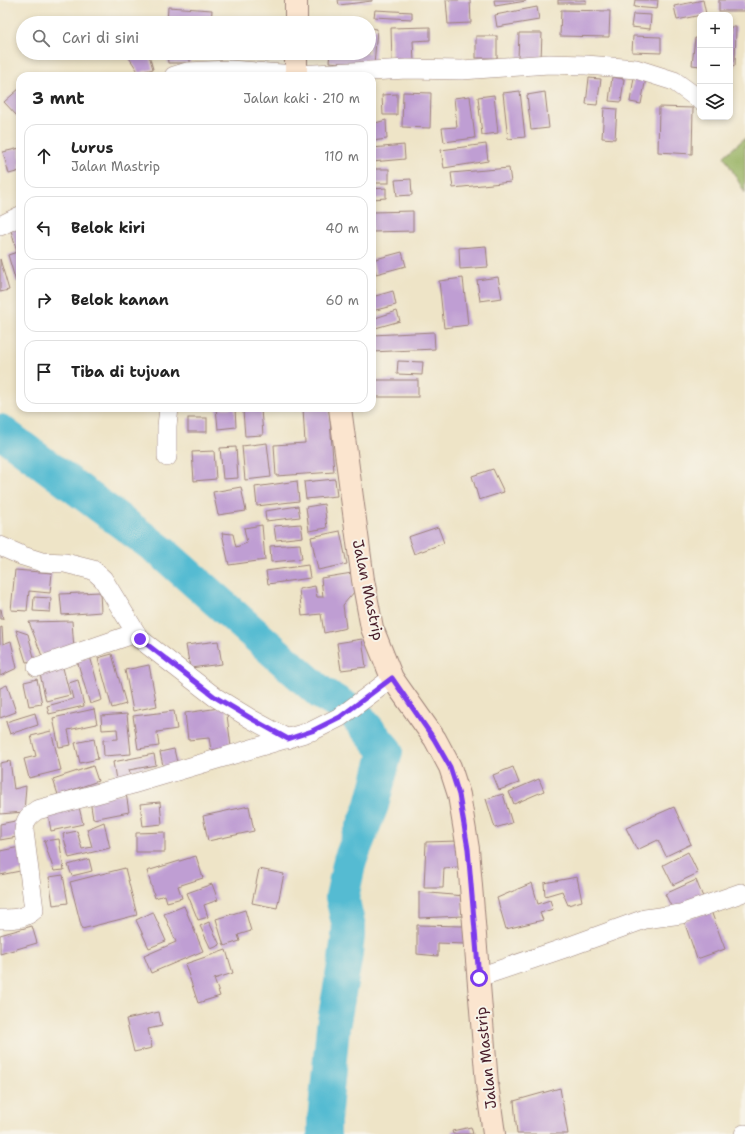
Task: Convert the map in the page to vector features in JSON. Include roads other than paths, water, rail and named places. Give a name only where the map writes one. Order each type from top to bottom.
[{"type":"main road","points":[[296,0],[296,16]]},
{"type":"main road","points":[[296,60],[296,72]]},
{"type":"main road","name":"Jalan Mastrip","points":[[341,412],[363,580],[372,628],[392,678],[434,739],[450,767],[459,795],[468,849],[487,1084],[494,1134]]},
{"type":"street","points":[[352,72],[408,69],[462,70],[549,64],[586,65],[636,69],[674,81],[697,98]]},
{"type":"street","points":[[187,72],[230,70],[256,72]]},
{"type":"street","points":[[0,226],[16,218]]},
{"type":"street","points":[[167,458],[166,426],[168,412]]},
{"type":"street","points":[[0,546],[42,562],[65,563],[93,570],[103,579],[112,592],[140,639],[215,697],[288,739]]},
{"type":"street","points":[[37,668],[136,633]]},
{"type":"street","points":[[0,919],[16,918],[29,914],[34,910],[24,831],[25,821],[37,810],[312,731],[340,717],[392,678]]},
{"type":"street","points":[[479,978],[645,918],[681,914],[741,893]]},
{"type":"waterway","points":[[0,431],[163,553],[321,693],[354,713],[386,751],[372,805],[350,860],[342,897],[349,927],[345,960],[333,1027],[324,1134]]}]
